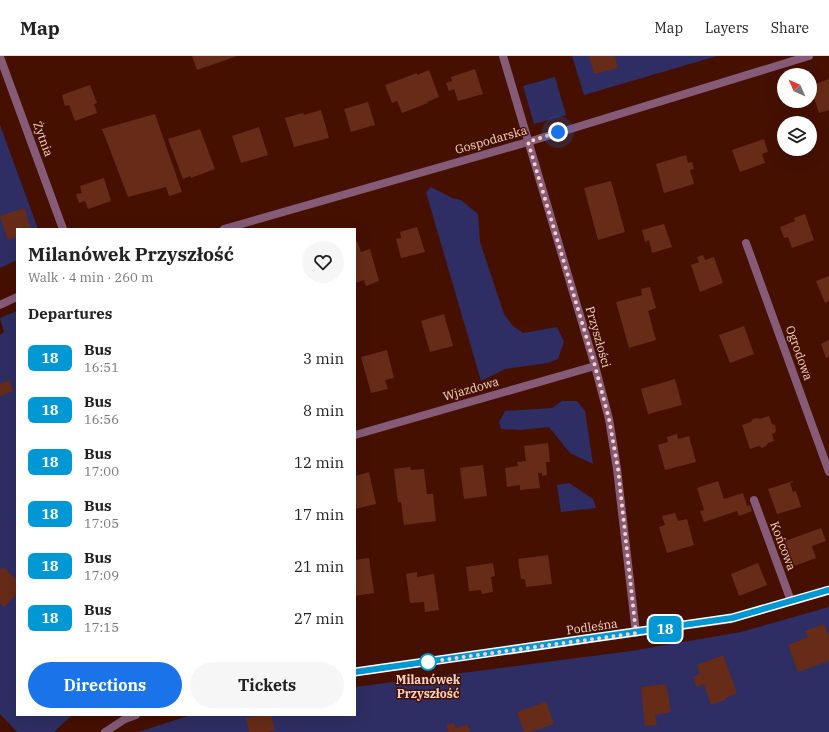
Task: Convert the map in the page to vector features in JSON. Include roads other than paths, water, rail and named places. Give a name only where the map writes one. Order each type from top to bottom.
[{"type":"street","name":"Przyszłości","points":[[503,56],[595,366],[609,419],[618,469],[636,633]]},
{"type":"street","name":"Gospodarska","points":[[227,228],[528,142],[809,56]]},
{"type":"street","name":"Żytnia","points":[[0,57],[63,228]]},
{"type":"street","name":"Ogrodowa","points":[[746,243],[829,472]]},
{"type":"street","points":[[0,304],[16,297]]},
{"type":"street","name":"Wjazdowa","points":[[356,435],[595,366]]},
{"type":"street","name":"Końcowa","points":[[754,500],[791,601]]},
{"type":"street","name":"Podleśna","points":[[356,672],[636,633],[732,618],[829,590]]},
{"type":"street","points":[[105,732],[134,716]]},
{"type":"place","name":"Milanówek Przyszłość","points":[[428,662]]}]
